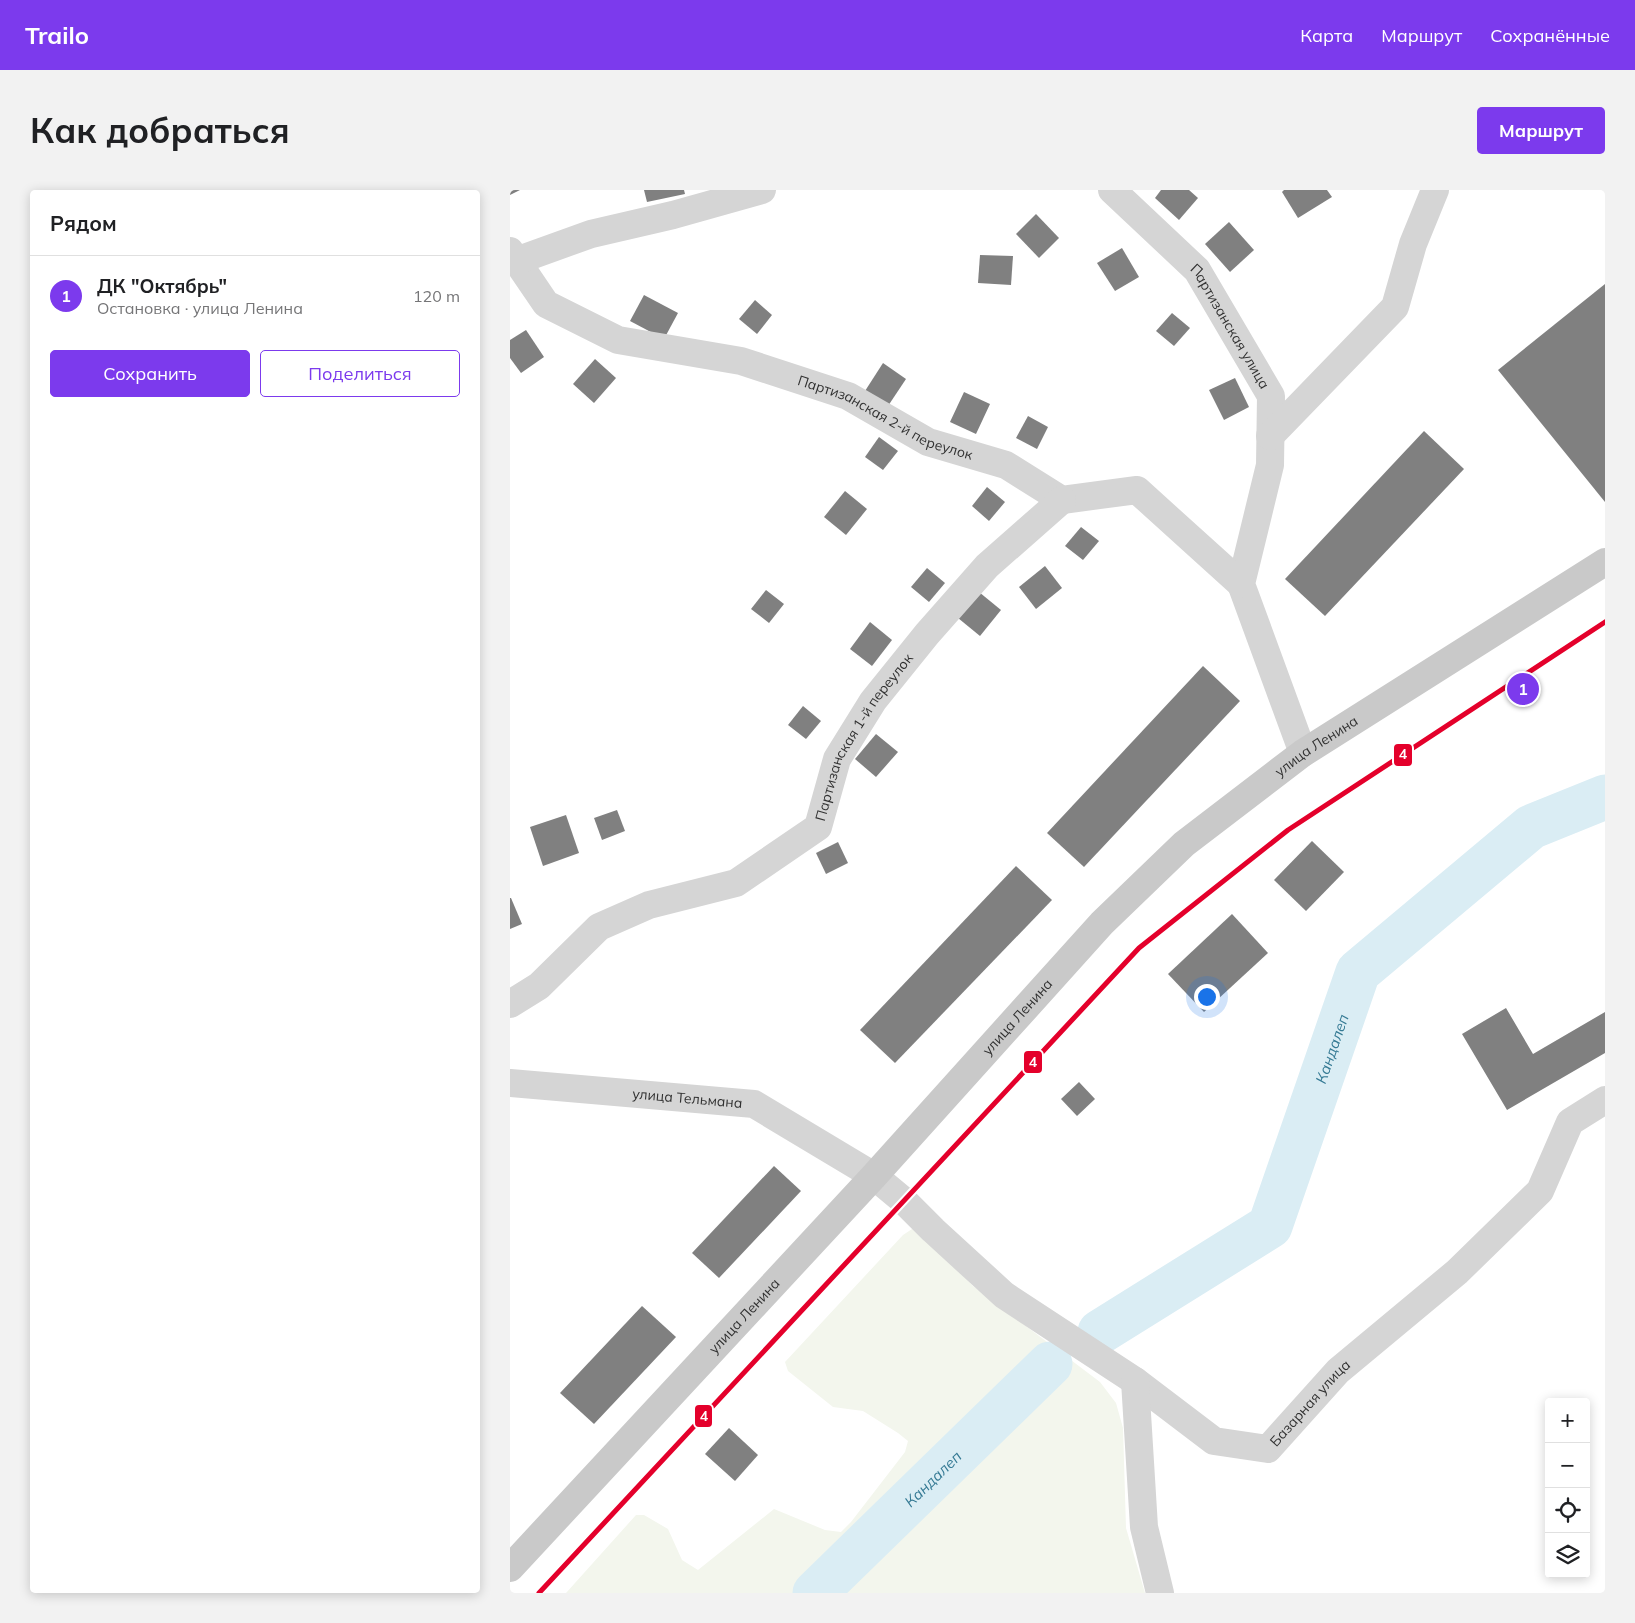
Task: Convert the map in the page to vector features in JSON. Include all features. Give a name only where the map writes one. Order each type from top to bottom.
[{"type":"main road","name":"улица Ленина","points":[[510,1568],[874,1176],[1102,923],[1184,844],[1303,752],[1605,562]]},
{"type":"street","points":[[513,256],[591,234],[673,215],[735,194],[762,190]]},
{"type":"street","name":"Партизанская улица","points":[[1112,190],[1197,270],[1271,396],[1270,465],[1241,584]]},
{"type":"street","points":[[1270,436],[1395,307],[1413,244],[1435,190]]},
{"type":"street","name":"Партизанская 2-й переулок","points":[[513,256],[546,304],[618,340],[741,361],[848,396],[928,442],[1006,465],[1062,500]]},
{"type":"street","points":[[1062,500],[1138,490],[1241,584],[1303,752]]},
{"type":"street","name":"Партизанская 1-й переулок","points":[[510,1004],[539,986],[599,927],[649,905],[736,883],[818,827],[837,759],[873,701],[927,634],[987,566],[1062,500]]},
{"type":"street","name":"улица Тельмана","points":[[510,1083],[754,1104],[874,1176]]},
{"type":"street","name":"Базарная улица","points":[[874,1176],[904,1201],[1004,1295],[1135,1381],[1214,1441],[1268,1449],[1338,1371],[1456,1272],[1540,1191],[1570,1122],[1605,1100]]},
{"type":"street","points":[[1135,1381],[1144,1528],[1160,1593]]},
{"type":"shaded area","points":[[912,1229],[922,1233],[973,1286],[1100,1382],[1116,1403],[1123,1428],[1126,1528],[1145,1593],[566,1593],[636,1515],[644,1515],[668,1529],[682,1560],[698,1570],[774,1509],[825,1530],[841,1532],[851,1522],[905,1452],[908,1441],[863,1411],[833,1407],[788,1371],[785,1362],[903,1235]]},
{"type":"building","points":[[510,190],[520,190],[510,195]]},
{"type":"building","points":[[644,190],[684,190],[685,194],[647,202]]},
{"type":"building","points":[[1161,190],[1189,190],[1198,198],[1179,220],[1155,198]]},
{"type":"building","points":[[1284,190],[1327,190],[1332,197],[1298,218],[1282,192]]},
{"type":"building","points":[[1036,214],[1059,238],[1039,258],[1016,234]]},
{"type":"building","points":[[1229,222],[1254,250],[1230,272],[1205,244]]},
{"type":"building","points":[[1122,248],[1139,277],[1115,291],[1097,263]]},
{"type":"building","points":[[980,255],[1013,256],[1011,285],[978,283]]},
{"type":"building","points":[[1605,284],[1605,502],[1498,370]]},
{"type":"building","points":[[644,295],[678,313],[664,339],[630,321]]},
{"type":"building","points":[[755,300],[772,315],[757,334],[739,319]]},
{"type":"building","points":[[1172,313],[1190,328],[1174,346],[1156,331]]},
{"type":"building","points":[[526,330],[544,357],[521,373],[510,358],[510,340]]},
{"type":"building","points":[[595,359],[616,378],[594,403],[573,384]]},
{"type":"building","points":[[883,363],[906,379],[888,406],[865,391]]},
{"type":"building","points":[[1235,378],[1249,407],[1224,420],[1209,390]]},
{"type":"building","points":[[964,392],[990,404],[976,434],[950,422]]},
{"type":"building","points":[[1028,416],[1048,427],[1037,449],[1016,438]]},
{"type":"building","points":[[1424,431],[1464,469],[1325,616],[1285,579]]},
{"type":"building","points":[[879,437],[898,451],[883,470],[865,457]]},
{"type":"building","points":[[987,487],[1005,502],[989,521],[972,506]]},
{"type":"building","points":[[845,491],[867,509],[846,535],[824,517]]},
{"type":"building","points":[[1081,527],[1099,541],[1083,560],[1065,546]]},
{"type":"building","points":[[1045,566],[1062,588],[1036,609],[1019,587]]},
{"type":"building","points":[[927,568],[945,583],[929,602],[911,587]]},
{"type":"building","points":[[766,590],[784,604],[769,623],[751,609]]},
{"type":"building","points":[[979,592],[1001,610],[980,636],[958,618]]},
{"type":"building","points":[[870,622],[892,640],[872,666],[850,649]]},
{"type":"building","points":[[1203,666],[1240,701],[1084,867],[1047,833]]},
{"type":"building","points":[[803,706],[821,721],[806,739],[788,725]]},
{"type":"building","points":[[876,734],[898,752],[876,777],[855,759]]},
{"type":"building","points":[[617,810],[625,831],[602,840],[594,818]]},
{"type":"building","points":[[566,815],[579,853],[543,866],[530,827]]},
{"type":"building","points":[[1312,841],[1344,872],[1306,911],[1274,880]]},
{"type":"building","points":[[838,842],[848,863],[826,874],[816,853]]},
{"type":"building","points":[[1016,866],[1052,900],[895,1063],[860,1030]]},
{"type":"building","points":[[510,898],[522,924],[510,929]]},
{"type":"building","points":[[1232,914],[1268,953],[1204,1012],[1168,974]]},
{"type":"building","points":[[1506,1008],[1533,1054],[1605,1012],[1605,1053],[1507,1110],[1462,1034]]},
{"type":"building","points":[[1079,1082],[1095,1099],[1077,1116],[1061,1099]]},
{"type":"building","points":[[774,1166],[801,1191],[719,1278],[692,1253]]},
{"type":"building","points":[[642,1306],[676,1337],[594,1424],[560,1393]]},
{"type":"building","points":[[729,1428],[758,1455],[735,1481],[705,1454]]},
{"type":"waterway","name":"Кандалеп","points":[[1100,1332],[1270,1226],[1358,972],[1531,827],[1605,797]]},
{"type":"waterway","name":"Кандалеп","points":[[815,1593],[1050,1364]]},
{"type":"transit line","name":"4","points":[[539,1593],[1139,948],[1288,830],[1605,622]]},
{"type":"place","name":"ДК \"Октябрь\"","points":[[1523,689]]}]
